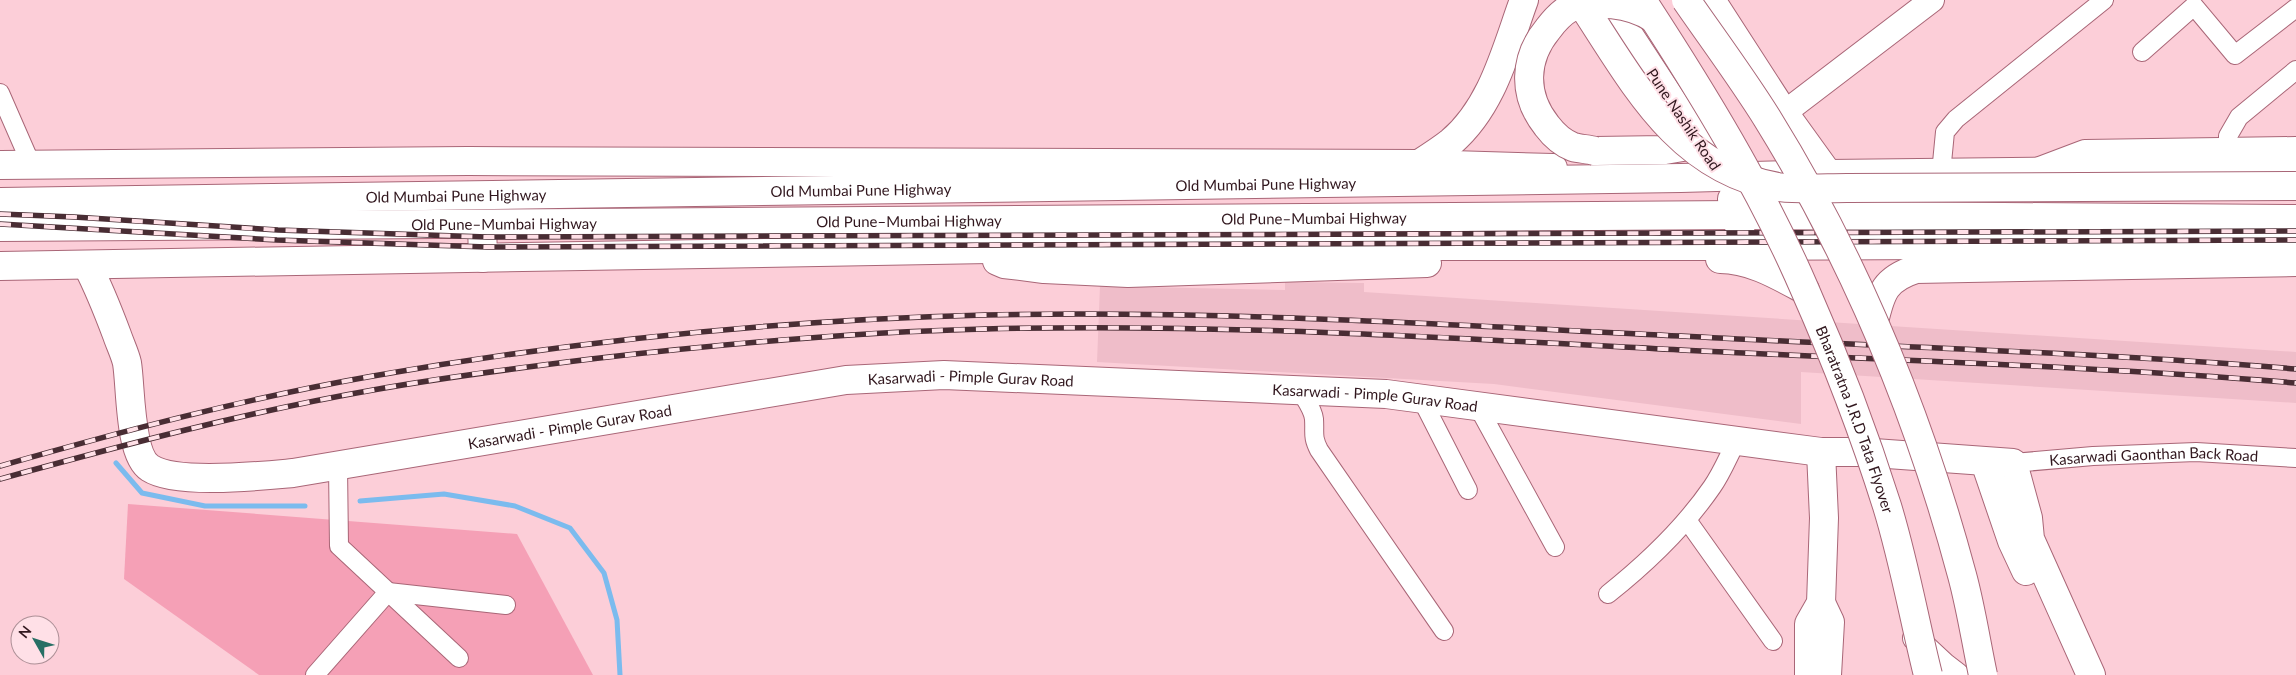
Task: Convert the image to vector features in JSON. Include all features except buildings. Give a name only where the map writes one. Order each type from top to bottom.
[{"type":"main road","points":[[1419,164],[1452,141],[1473,117],[1495,82],[1524,0]]},
{"type":"main road","points":[[1579,0],[1649,104],[1676,136],[1703,158],[1738,174],[1778,187],[2296,186]]},
{"type":"main road","name":"Pune Nashik Road","points":[[1606,0],[1723,177],[1735,209],[1744,246]]},
{"type":"main road","points":[[1686,0],[1767,119],[1818,210],[1874,322],[1905,395],[1937,488],[1963,577],[1983,675]]},
{"type":"main road","points":[[1711,0],[1784,113],[1828,174]]},
{"type":"main road","points":[[1647,9],[1612,2],[1592,2],[1570,8],[1555,20],[1540,39],[1530,60],[1528,78],[1531,98],[1541,119],[1553,134],[1572,146],[1596,151],[1665,150],[1700,144]]},
{"type":"main road","name":"Bharatratna J.R.D Tata Flyover","points":[[1647,9],[1717,121],[1766,209],[1805,290],[1863,435],[1887,508],[1928,675]]},
{"type":"main road","points":[[1735,209],[1743,199],[1774,146],[1784,113]]},
{"type":"main road","points":[[1665,150],[1686,178]]},
{"type":"main road","points":[[2039,171],[2085,154],[2296,151]]},
{"type":"main road","points":[[0,165],[468,161],[1419,164],[1618,169],[1686,178]]},
{"type":"main road","name":"Old Mumbai Pune Highway","points":[[0,202],[1686,178],[1828,174],[2296,169]]},
{"type":"main road","name":"Old Pune–Mumbai Highway","points":[[0,227],[1704,216],[1735,209],[2296,220]]},
{"type":"main road","points":[[482,224],[483,258]]},
{"type":"main road","points":[[0,266],[1365,245],[1744,246],[2296,243]]},
{"type":"main road","points":[[970,250],[1004,264],[1092,273],[1373,264],[1728,259],[1756,265],[1805,290]]},
{"type":"main road","points":[[1874,322],[1880,299],[1885,289],[1893,279],[1916,269],[2296,262]]},
{"type":"main road","name":"Kasarwadi - Pimple Gurav Road","points":[[87,265],[100,290],[127,362],[131,417],[144,464],[161,473],[186,476],[241,478],[292,473],[846,380],[944,375],[1386,394],[1821,452],[1860,452],[2013,464]]},
{"type":"main road","points":[[1821,452],[1824,518],[1821,603],[1830,622],[1827,675]]},
{"type":"main road","points":[[1985,462],[2030,539],[2091,675]]},
{"type":"main road","points":[[2013,464],[2016,518],[2012,541],[2076,675]]},
{"type":"main road","points":[[1809,675],[1809,624],[1821,603]]},
{"type":"street","points":[[1784,113],[1932,0]]},
{"type":"street","points":[[1941,173],[1945,132],[1956,119],[2104,0]]},
{"type":"street","points":[[2142,52],[2194,2],[2235,55],[2296,8]]},
{"type":"street","points":[[2228,152],[2228,136],[2239,117],[2296,70]]},
{"type":"street","points":[[0,93],[31,164]]},
{"type":"street","points":[[1300,390],[1314,419],[1313,440],[1444,632]]},
{"type":"street","points":[[1420,398],[1468,490]]},
{"type":"street","points":[[1477,405],[1555,547]]},
{"type":"street","points":[[1608,594],[1646,564],[1687,520],[1713,486],[1737,440]]},
{"type":"street","points":[[1860,452],[1875,495],[1899,602],[1913,636],[1957,675]]},
{"type":"street","name":"Kasarwadi Gaonthan Back Road","points":[[2013,464],[2093,456],[2196,452],[2296,458]]},
{"type":"street","points":[[338,466],[339,546],[459,658]]},
{"type":"street","points":[[1687,520],[1773,641]]},
{"type":"street","points":[[388,592],[506,605]]},
{"type":"street","points":[[316,675],[388,592]]},
{"type":"shaded area","points":[[1285,282],[1364,283],[1364,292],[2296,352],[2296,403],[1801,372],[1801,424],[1494,384],[1097,362],[1100,286],[1285,290]]},
{"type":"shaded area","points":[[128,504],[517,534],[593,675],[259,675],[124,579]]},
{"type":"waterway","points":[[116,463],[142,493],[205,506],[305,506]]},
{"type":"waterway","points":[[360,501],[444,494],[515,506],[570,528],[604,573],[617,620],[620,675]]},
{"type":"railway","points":[[0,214],[278,230],[487,237],[2296,231]]},
{"type":"railway","points":[[0,224],[277,240],[487,247],[2296,240]]},
{"type":"railway","points":[[0,466],[92,440],[232,405],[373,376],[524,352],[678,334],[755,327],[909,318],[1072,314],[1420,323],[2066,354],[2296,369]]},
{"type":"railway","points":[[0,479],[139,442],[279,408],[427,381],[564,362],[689,348],[788,339],[936,331],[1159,328],[1333,333],[2066,368],[2296,383]]}]
